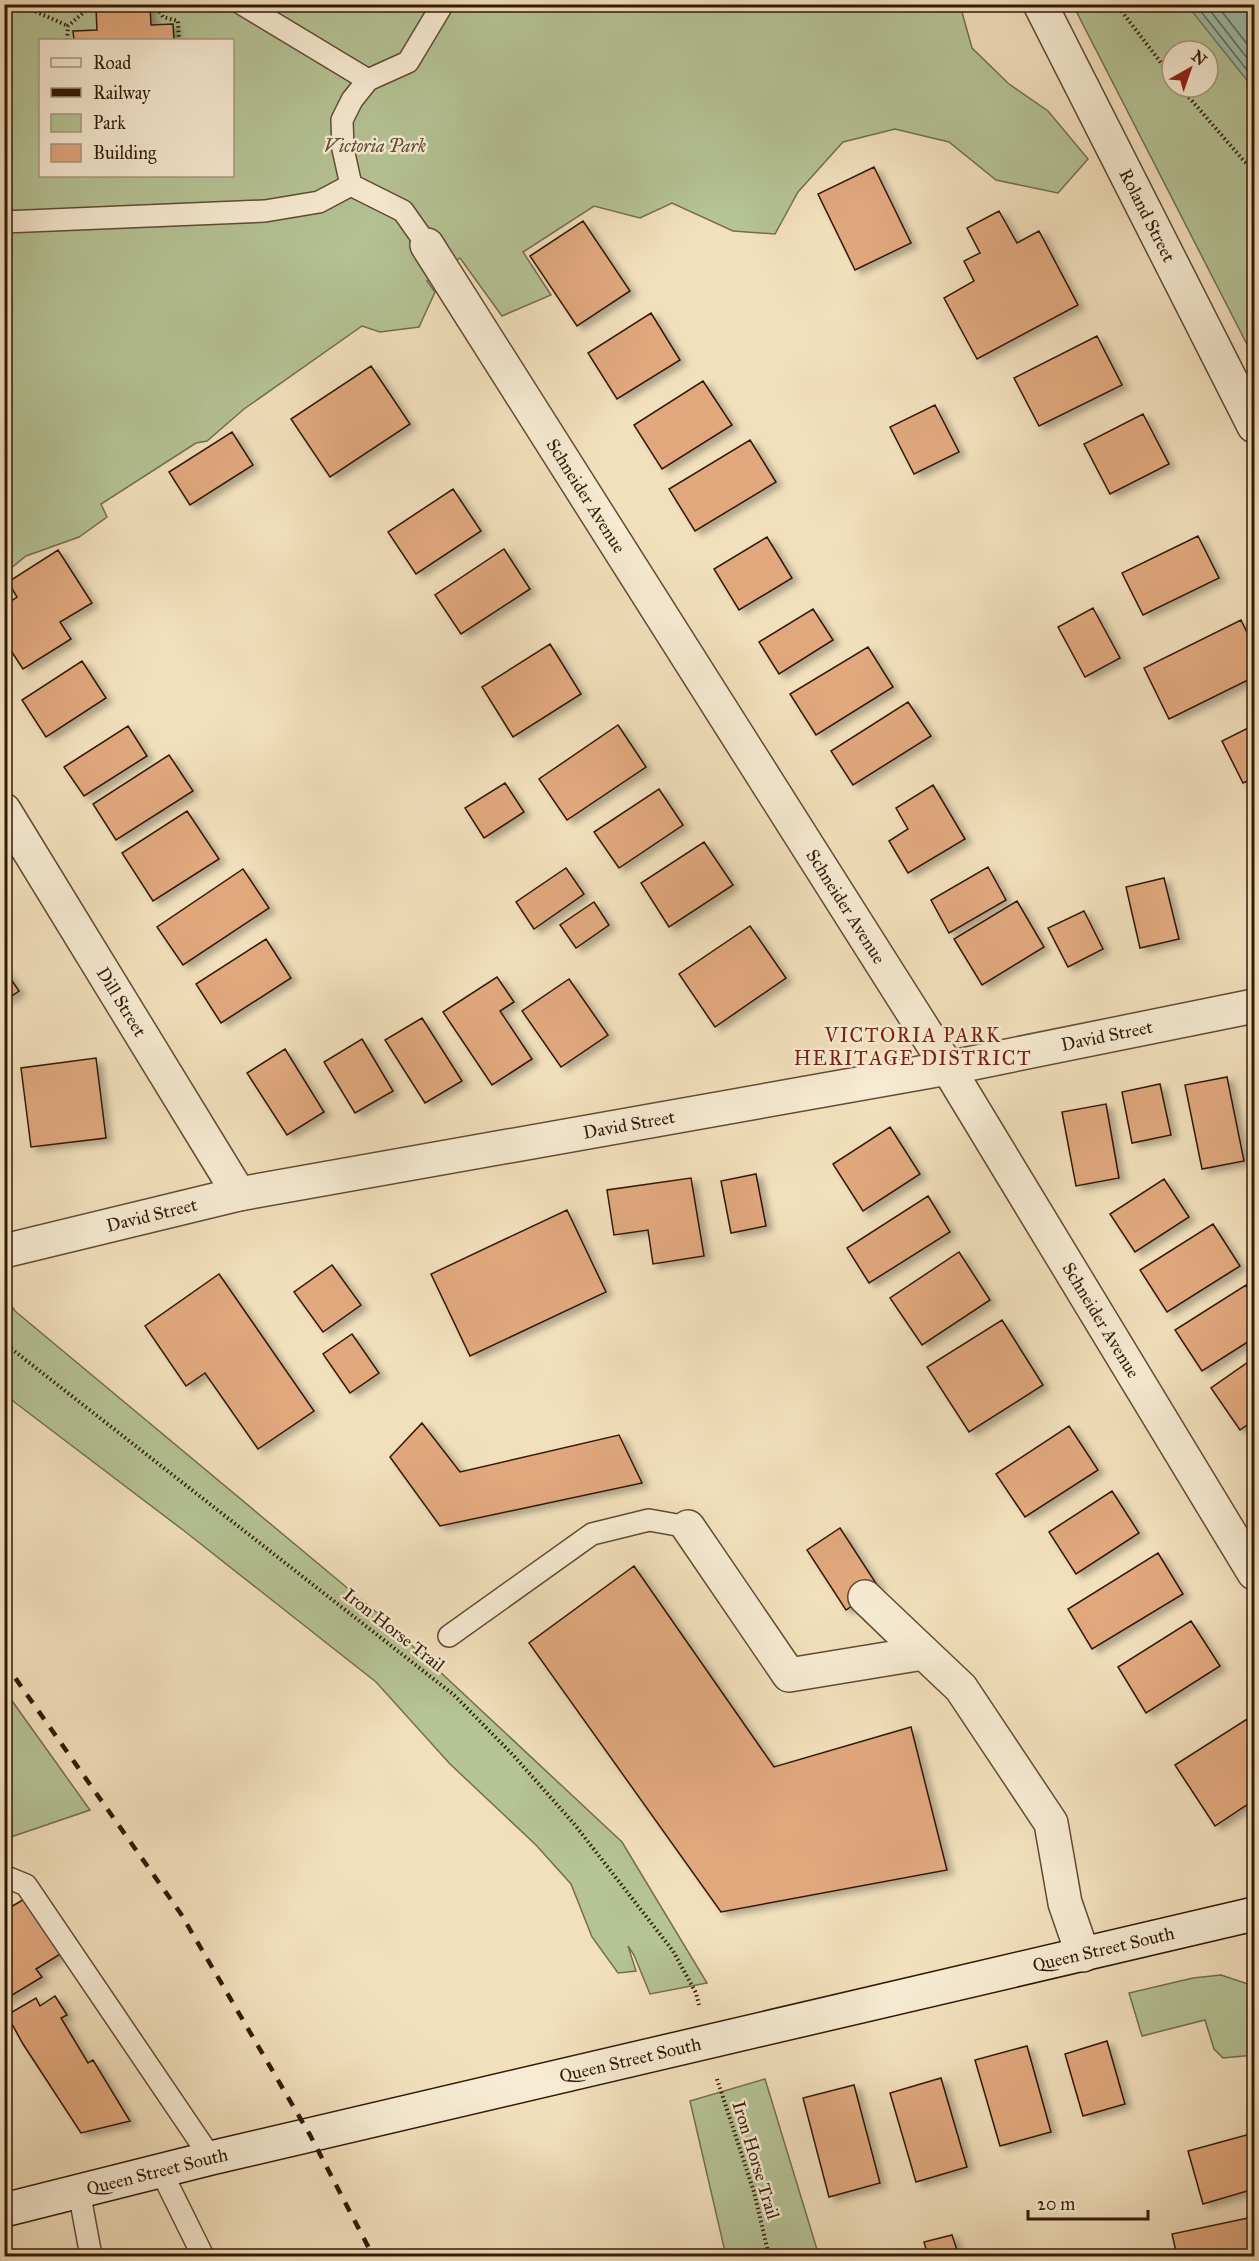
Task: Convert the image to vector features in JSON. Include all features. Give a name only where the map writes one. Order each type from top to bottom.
[{"type":"street","name":"Roland Street","points":[[1040,4],[1254,426]]},
{"type":"street","name":"Schneider Avenue","points":[[428,245],[948,1068],[1254,1573]]},
{"type":"street","name":"Dill Street","points":[[4,810],[239,1194]]},
{"type":"street","name":"David Street","points":[[4,1251],[239,1194],[948,1068],[1254,1006]]},
{"type":"street","points":[[688,1527],[789,1676],[923,1653],[865,1597],[961,1688],[1051,1823],[1065,1904],[1083,1955]]},
{"type":"street","name":"Queen Street South","points":[[4,2210],[211,2158],[1254,1914]]},
{"type":"lane","points":[[242,4],[368,80]]},
{"type":"lane","points":[[351,185],[343,149],[342,120],[352,100],[368,80],[408,62],[441,7],[437,4]]},
{"type":"lane","points":[[4,222],[265,211],[319,202],[351,185]]},
{"type":"lane","points":[[351,185],[403,211],[428,245]]},
{"type":"lane","points":[[449,1636],[592,1534],[649,1520],[688,1527]]},
{"type":"lane","points":[[4,1876],[26,1885],[211,2158]]},
{"type":"lane","points":[[160,2171],[203,2256]]},
{"type":"lane","points":[[79,2191],[91,2256]]},
{"type":"path","points":[[4,17],[9,4]]},
{"type":"path","points":[[19,4],[68,26]]},
{"type":"path","points":[[67,39],[68,26],[93,4]]},
{"type":"path","points":[[155,4],[163,17],[178,21],[179,39]]},
{"type":"path","points":[[1116,4],[1160,61]]},
{"type":"path","points":[[1190,99],[1244,161],[1254,169]]},
{"type":"path","name":"Iron Horse Trail","points":[[4,1343],[454,1695],[514,1756],[575,1826],[673,1951],[699,2003]]},
{"type":"path","name":"Iron Horse Trail","points":[[716,2073],[754,2192],[769,2256]]},
{"type":"green space","name":"Victoria Park","points":[[5,5],[960,5],[972,48],[1009,84],[1048,111],[1088,159],[1058,193],[996,180],[949,142],[895,129],[843,142],[798,192],[775,234],[733,231],[672,203],[640,218],[594,206],[523,252],[551,295],[502,316],[460,258],[427,281],[435,292],[419,327],[380,332],[362,326],[244,409],[207,441],[196,443],[101,504],[107,517],[79,537],[26,556],[5,573]]},
{"type":"green space","points":[[1073,5],[1254,5],[1254,358]]},
{"type":"green space","points":[[5,1296],[15,1311],[375,1611],[622,1842],[707,1983],[650,1994],[628,1946],[636,1971],[618,1973],[592,1937],[571,1884],[536,1845],[450,1764],[376,1682],[183,1530],[5,1395]]},
{"type":"green space","points":[[5,1691],[90,1810],[11,1837],[4,1835]]},
{"type":"green space","points":[[1221,1975],[1251,1985],[1254,1992],[1254,2055],[1223,2058],[1214,2049],[1205,2020],[1142,2036],[1129,1993],[1193,1978]]},
{"type":"green space","points":[[765,2079],[819,2256],[726,2256],[690,2101]]},
{"type":"water","points":[[1187,5],[1254,5],[1254,89],[1220,46],[1220,39],[1214,39]]},
{"type":"building","points":[[150,6],[151,25],[173,24],[174,39],[74,39],[73,31],[97,30],[96,9]]},
{"type":"building","points":[[874,167],[911,243],[855,270],[818,194]]},
{"type":"building","points":[[999,211],[1017,243],[1039,231],[1078,305],[977,359],[944,298],[974,281],[964,261],[980,253],[967,228]]},
{"type":"building","points":[[583,221],[630,291],[577,326],[530,256]]},
{"type":"building","points":[[651,313],[680,360],[617,399],[588,353]]},
{"type":"building","points":[[1097,336],[1122,385],[1039,426],[1014,378]]},
{"type":"building","points":[[371,366],[410,424],[330,477],[291,419]]},
{"type":"building","points":[[703,381],[732,425],[662,469],[634,425]]},
{"type":"building","points":[[935,405],[959,452],[914,474],[890,427]]},
{"type":"building","points":[[1143,414],[1169,464],[1110,494],[1084,444]]},
{"type":"building","points":[[232,432],[253,465],[190,505],[169,472]]},
{"type":"building","points":[[750,440],[776,482],[695,531],[669,489]]},
{"type":"building","points":[[453,489],[481,531],[416,574],[388,532]]},
{"type":"building","points":[[1198,536],[1219,578],[1143,615],[1122,573]]},
{"type":"building","points":[[767,537],[792,578],[739,610],[714,569]]},
{"type":"building","points":[[504,549],[530,589],[461,634],[435,595]]},
{"type":"building","points":[[58,550],[92,603],[60,622],[71,639],[23,669],[4,640],[4,606],[17,597],[8,582]]},
{"type":"building","points":[[1093,608],[1120,658],[1085,677],[1058,627]]},
{"type":"building","points":[[813,609],[833,640],[779,674],[759,642]]},
{"type":"building","points":[[1241,620],[1254,647],[1254,677],[1169,719],[1144,668]]},
{"type":"building","points":[[550,644],[581,694],[513,737],[482,687]]},
{"type":"building","points":[[868,647],[893,687],[816,735],[790,694]]},
{"type":"building","points":[[82,661],[106,698],[46,737],[22,700]]},
{"type":"building","points":[[908,702],[931,736],[853,785],[831,751]]},
{"type":"building","points":[[618,725],[646,767],[567,820],[539,779]]},
{"type":"building","points":[[1254,725],[1254,778],[1243,783],[1222,741]]},
{"type":"building","points":[[128,726],[147,756],[84,796],[64,767]]},
{"type":"building","points":[[169,755],[193,791],[116,840],[93,804]]},
{"type":"building","points":[[505,783],[524,812],[484,838],[465,808]]},
{"type":"building","points":[[933,785],[965,839],[908,873],[889,841],[908,829],[896,808]]},
{"type":"building","points":[[659,789],[683,825],[619,868],[594,832]]},
{"type":"building","points":[[187,811],[219,859],[153,901],[122,853]]},
{"type":"building","points":[[704,842],[733,885],[669,927],[641,883]]},
{"type":"building","points":[[988,867],[1006,900],[949,933],[931,900]]},
{"type":"building","points":[[566,868],[584,894],[534,929],[516,902]]},
{"type":"building","points":[[243,869],[269,908],[183,965],[157,927]]},
{"type":"building","points":[[1164,878],[1179,939],[1140,948],[1126,887]]},
{"type":"building","points":[[1017,901],[1044,947],[982,985],[954,939]]},
{"type":"building","points":[[594,902],[609,925],[576,948],[560,925]]},
{"type":"building","points":[[1084,911],[1103,949],[1068,967],[1048,928]]},
{"type":"building","points":[[750,926],[786,978],[715,1027],[679,974]]},
{"type":"building","points":[[266,939],[291,978],[221,1023],[196,984]]},
{"type":"building","points":[[4,969],[19,991],[4,1001]]},
{"type":"building","points":[[497,977],[514,1002],[500,1011],[532,1059],[492,1085],[443,1012]]},
{"type":"building","points":[[569,979],[608,1035],[561,1067],[522,1011]]},
{"type":"building","points":[[422,1018],[462,1081],[425,1103],[385,1040]]},
{"type":"building","points":[[362,1039],[393,1091],[355,1113],[324,1062]]},
{"type":"building","points":[[285,1049],[324,1112],[287,1135],[247,1073]]},
{"type":"building","points":[[96,1058],[106,1138],[31,1147],[21,1068]]},
{"type":"building","points":[[1227,1077],[1244,1161],[1202,1169],[1185,1085]]},
{"type":"building","points":[[1160,1084],[1171,1135],[1132,1143],[1122,1092]]},
{"type":"building","points":[[1106,1104],[1119,1178],[1076,1186],[1062,1112]]},
{"type":"building","points":[[890,1127],[920,1174],[863,1211],[833,1164]]},
{"type":"building","points":[[756,1174],[766,1226],[731,1233],[721,1181]]},
{"type":"building","points":[[691,1178],[704,1256],[653,1264],[648,1230],[614,1235],[607,1190]]},
{"type":"building","points":[[1164,1179],[1189,1217],[1135,1252],[1110,1214]]},
{"type":"building","points":[[928,1196],[950,1232],[869,1283],[847,1248]]},
{"type":"building","points":[[567,1210],[606,1292],[470,1356],[431,1274]]},
{"type":"building","points":[[1213,1224],[1240,1266],[1167,1312],[1140,1270]]},
{"type":"building","points":[[959,1252],[990,1300],[922,1345],[890,1298]]},
{"type":"building","points":[[332,1265],[361,1305],[323,1332],[294,1292]]},
{"type":"building","points":[[219,1274],[314,1411],[258,1449],[205,1373],[186,1386],[145,1326]]},
{"type":"building","points":[[1246,1285],[1254,1298],[1254,1338],[1202,1371],[1175,1330]]},
{"type":"building","points":[[1002,1320],[1043,1385],[969,1432],[927,1367]]},
{"type":"building","points":[[352,1334],[379,1373],[350,1393],[323,1354]]},
{"type":"building","points":[[1254,1358],[1254,1420],[1240,1430],[1211,1388]]},
{"type":"building","points":[[422,1423],[460,1472],[619,1435],[642,1483],[440,1526],[390,1457]]},
{"type":"building","points":[[1069,1426],[1098,1470],[1025,1517],[996,1474]]},
{"type":"building","points":[[1112,1491],[1139,1533],[1076,1574],[1049,1532]]},
{"type":"building","points":[[840,1528],[879,1588],[846,1610],[807,1550]]},
{"type":"building","points":[[1158,1553],[1183,1594],[1092,1649],[1068,1609]]},
{"type":"building","points":[[634,1566],[774,1767],[911,1727],[947,1870],[721,1912],[529,1643]]},
{"type":"building","points":[[1191,1621],[1220,1666],[1146,1713],[1118,1667]]},
{"type":"building","points":[[1247,1719],[1254,1731],[1254,1800],[1215,1826],[1175,1765]]},
{"type":"building","points":[[26,1898],[62,1953],[36,1969],[42,1977],[4,2000],[4,1911]]},
{"type":"building","points":[[55,1996],[67,2015],[61,2018],[88,2063],[93,2060],[130,2121],[81,2133],[23,2044],[7,2015],[36,1998],[40,2006]]},
{"type":"building","points":[[1107,2041],[1125,2104],[1083,2116],[1065,2054]]},
{"type":"building","points":[[1027,2046],[1051,2132],[1000,2146],[975,2060]]},
{"type":"building","points":[[941,2078],[967,2167],[916,2182],[890,2093]]},
{"type":"building","points":[[854,2085],[880,2183],[829,2197],[803,2098]]},
{"type":"building","points":[[1254,2133],[1254,2189],[1203,2204],[1188,2151]]},
{"type":"building","points":[[1253,2217],[1254,2256],[1177,2256],[1172,2234]]},
{"type":"building","points":[[952,2235],[959,2256],[928,2256],[924,2242]]},
{"type":"railway","points":[[4,1662],[181,1914],[310,2135],[373,2256]]},
{"type":"district","name":"VICTORIA PARK HERITAGE DISTRICT","points":[[913,1046]]}]
